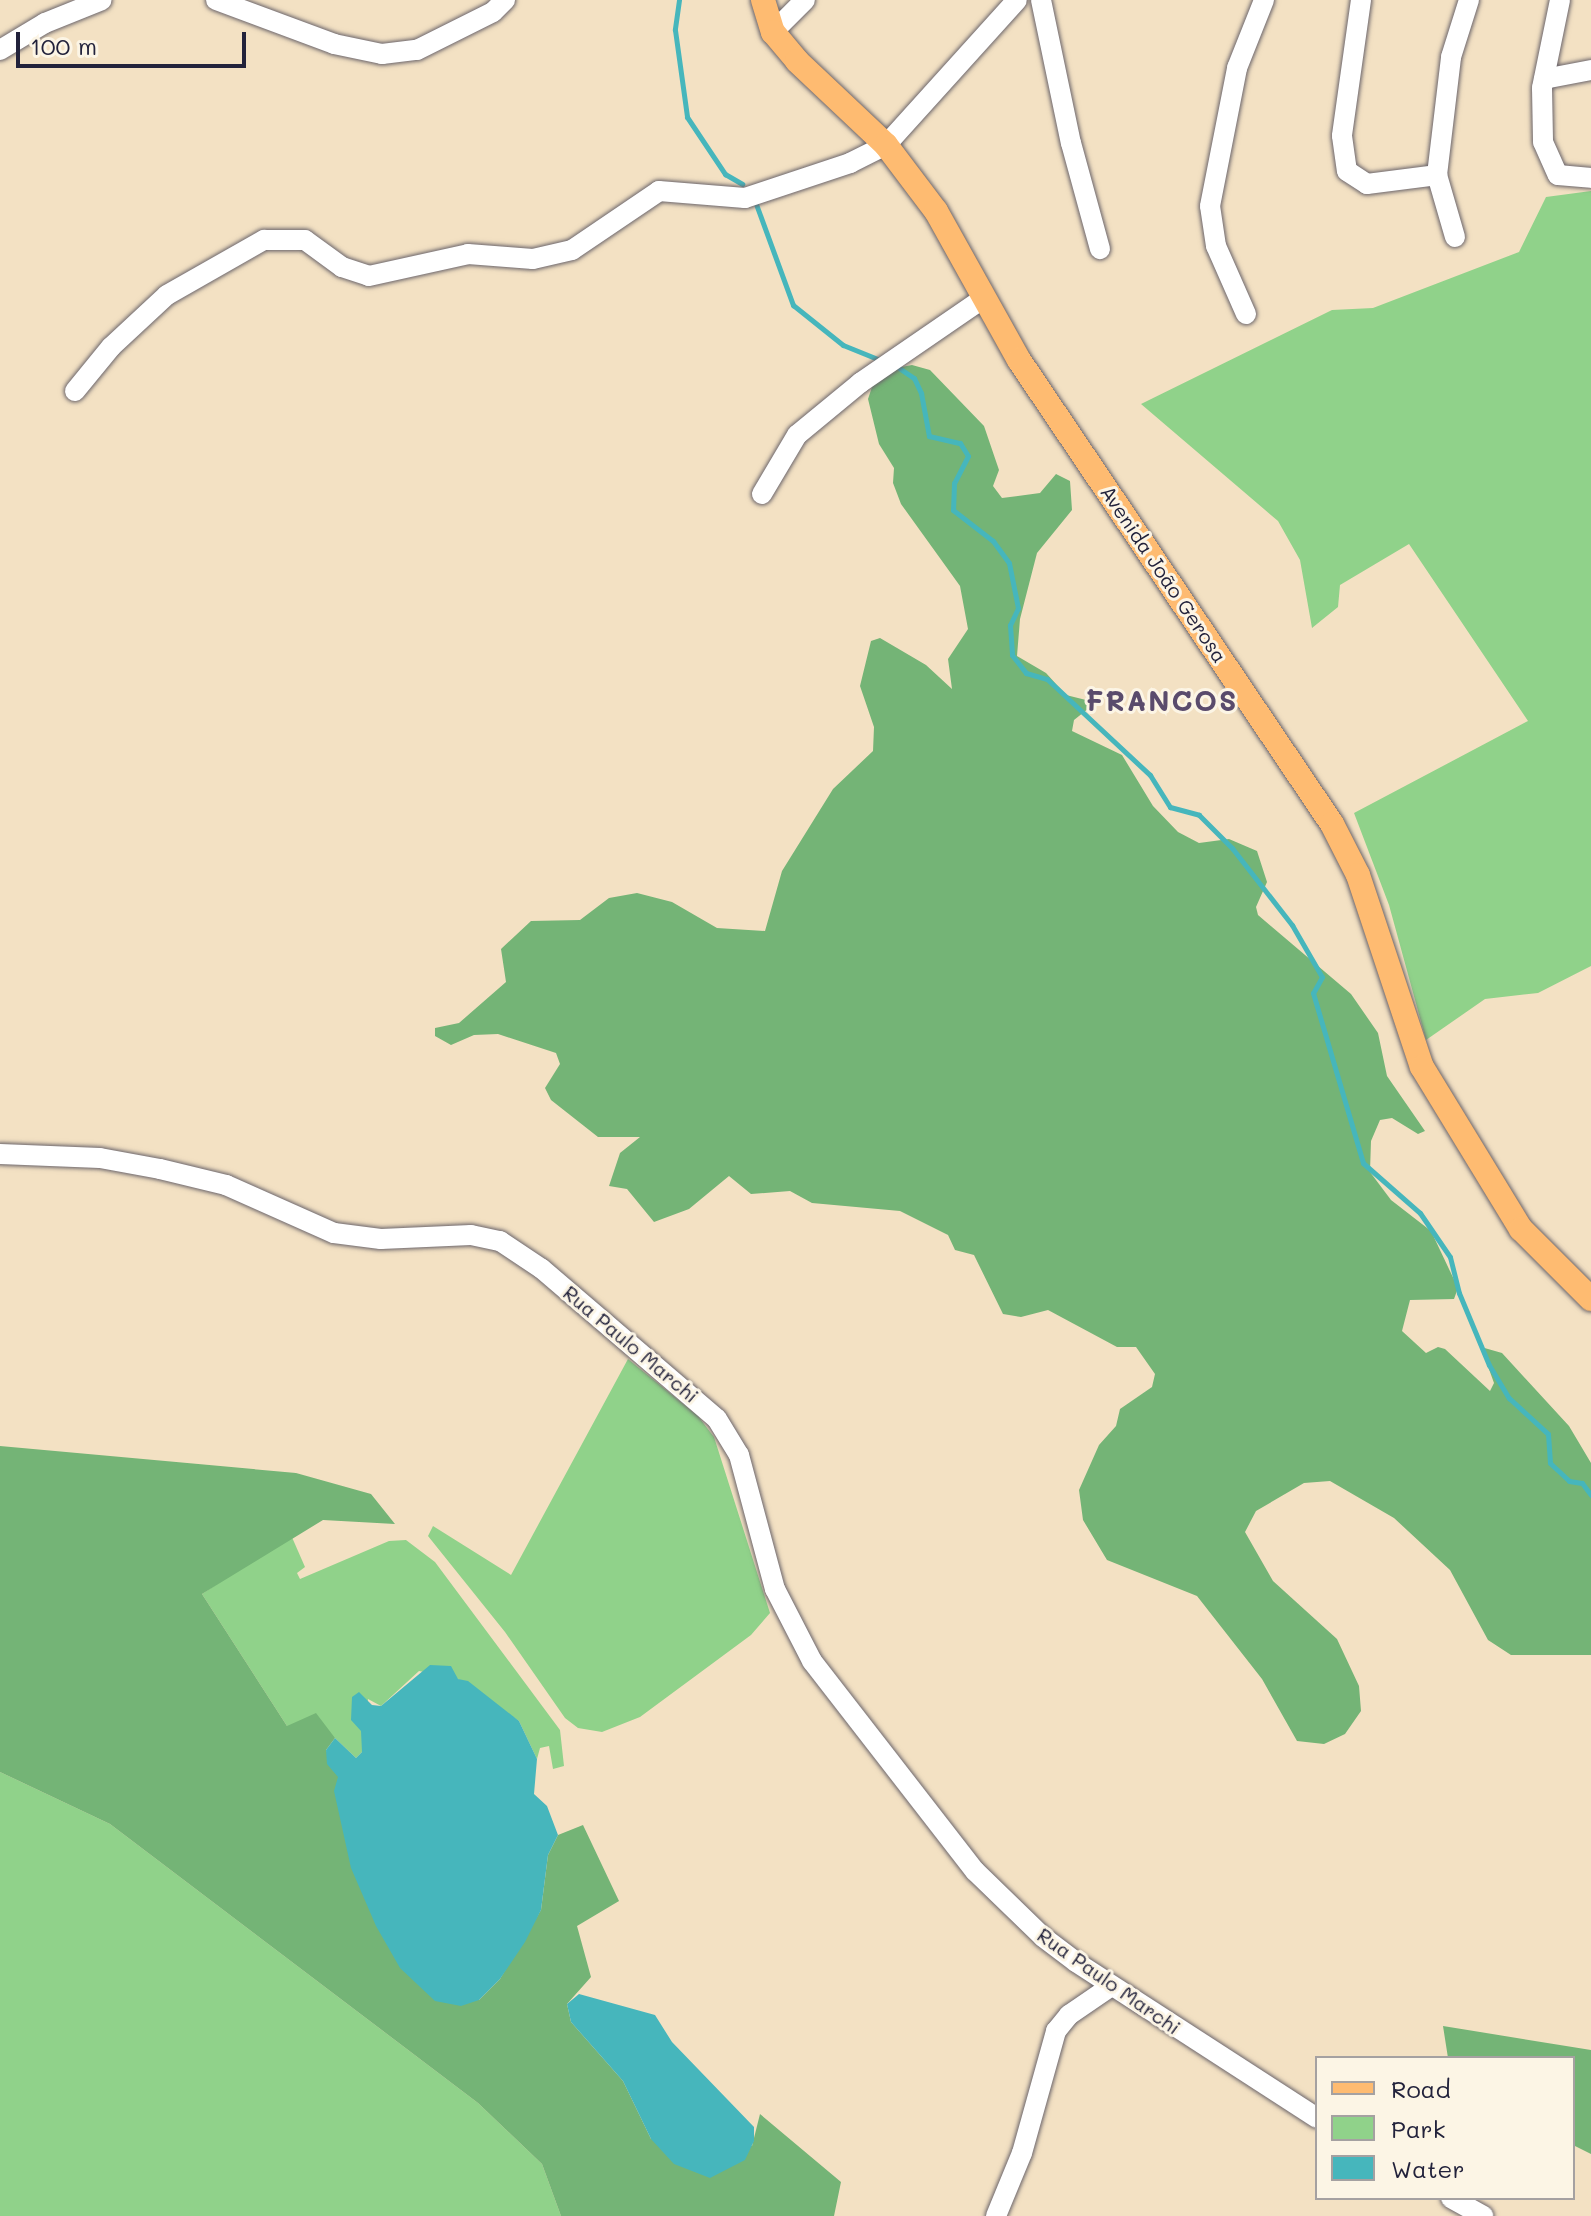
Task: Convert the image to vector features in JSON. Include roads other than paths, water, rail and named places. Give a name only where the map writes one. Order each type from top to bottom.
[{"type":"main road","name":"Avenida João Gerosa","points":[[763,0],[773,32],[821,89],[886,145],[936,211],[982,299],[1348,849],[1422,1067],[1521,1229],[1591,1299]]},
{"type":"street","points":[[0,50],[102,0]]},
{"type":"street","points":[[216,0],[334,44],[382,54],[417,50],[493,12],[505,0]]},
{"type":"street","points":[[773,32],[805,0]]},
{"type":"street","points":[[75,391],[111,347],[167,295],[191,277],[264,240],[305,240],[342,267],[369,276],[468,254],[533,259],[572,250],[659,191],[745,198],[850,163],[886,145],[1017,0]]},
{"type":"street","points":[[1041,0],[1071,143],[1100,249]]},
{"type":"street","points":[[1246,314],[1216,246],[1210,206],[1237,68],[1264,0]]},
{"type":"street","points":[[1361,0],[1342,136],[1347,171],[1367,184],[1437,175]]},
{"type":"street","points":[[1455,237],[1437,175],[1451,57],[1469,0]]},
{"type":"street","points":[[1560,0],[1544,79],[1545,153],[1558,175],[1591,178]]},
{"type":"street","points":[[1544,79],[1591,70]]},
{"type":"street","points":[[762,494],[797,435],[860,383],[982,299]]},
{"type":"street","name":"Rua Paulo Marchi","points":[[0,1154],[88,1157],[160,1169],[226,1185],[334,1233],[381,1239],[471,1235],[500,1241],[542,1269],[717,1419],[739,1455],[775,1589],[812,1661],[975,1871],[1043,1937],[1110,1987],[1315,2117]]},
{"type":"street","points":[[996,2216],[1022,2153],[1056,2031],[1069,2015],[1110,1987]]},
{"type":"street","points":[[1455,2200],[1483,2216]]},
{"type":"water","points":[[430,1665],[451,1666],[458,1679],[468,1681],[519,1721],[537,1759],[534,1794],[547,1806],[558,1835],[548,1855],[541,1910],[525,1942],[500,1979],[479,2000],[461,2006],[435,2001],[400,1968],[376,1926],[351,1868],[334,1791],[338,1777],[327,1764],[326,1750],[335,1738],[356,1758],[362,1752],[361,1731],[351,1720],[352,1697],[359,1692],[372,1705],[381,1706]]},
{"type":"water","points":[[579,1994],[655,2015],[672,2042],[754,2127],[754,2141],[745,2160],[710,2178],[674,2164],[651,2139],[623,2081],[571,2022],[567,2004]]},
{"type":"waterway","points":[[679,0],[675,30],[687,117],[725,174],[742,184]]},
{"type":"waterway","points":[[756,204],[793,305],[843,345],[880,360]]},
{"type":"waterway","points":[[899,368],[914,378],[921,393],[929,436],[960,443],[968,456],[954,483],[953,510],[993,541],[1009,563],[1018,608],[1010,625],[1012,655],[1026,673],[1047,679],[1150,775],[1170,807],[1199,815],[1232,848],[1292,925],[1322,977],[1313,993],[1363,1163],[1420,1213],[1450,1257],[1459,1293],[1489,1365],[1509,1398],[1548,1434],[1550,1463],[1569,1481],[1582,1483],[1591,1495]]},
{"type":"district","name":"FRANCOS","points":[[1162,700]]}]
